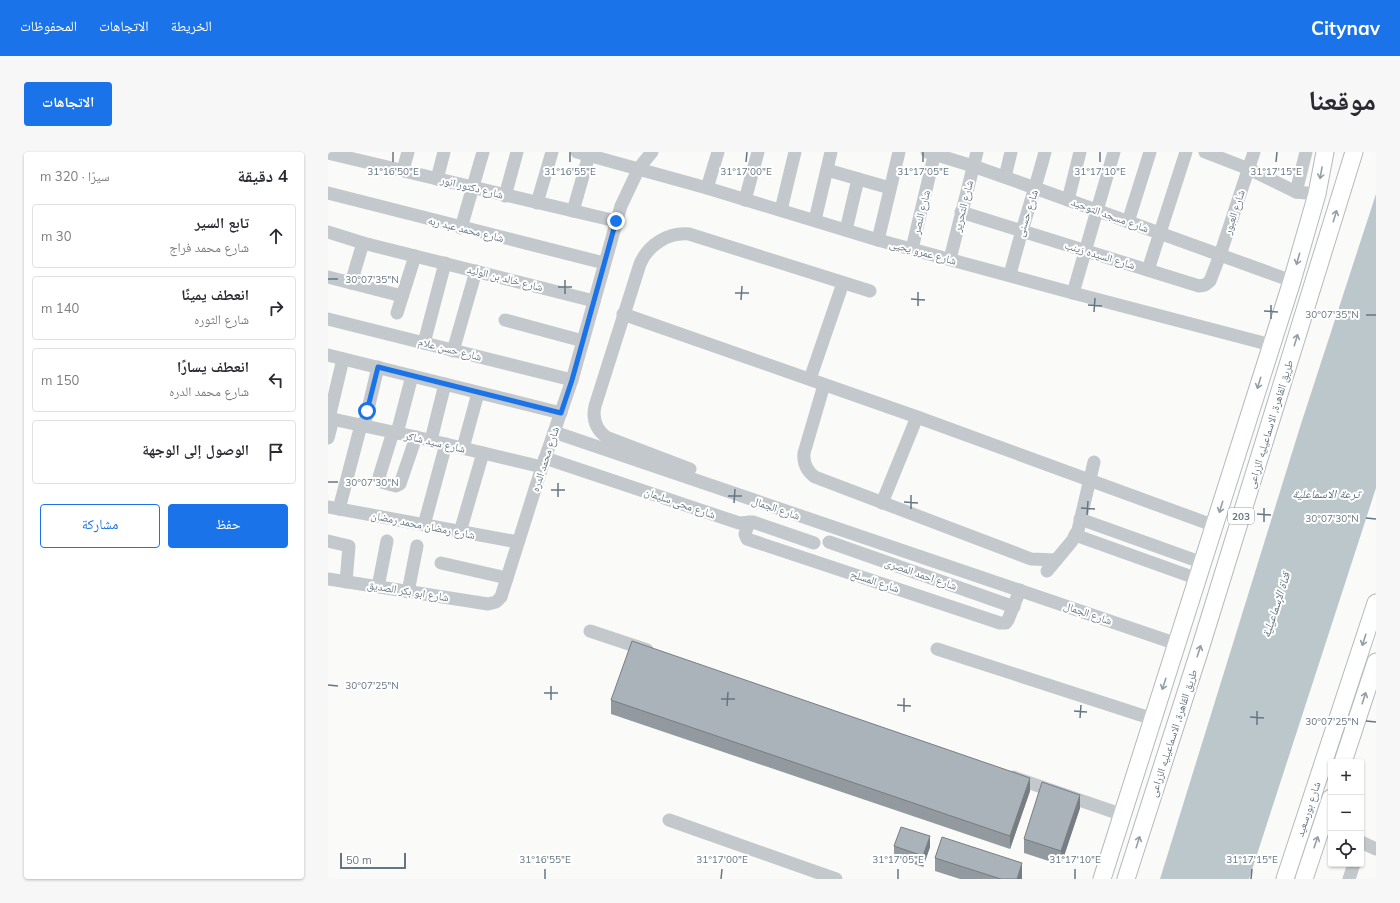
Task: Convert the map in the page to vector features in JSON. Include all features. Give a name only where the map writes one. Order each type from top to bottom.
[{"type":"main road","name":"طريق القاهرة, الاسماعيليه الزراعى","points":[[1102,879],[1292,281],[1317,194],[1325,152]]},
{"type":"main road","name":"طريق القاهرة, الاسماعيليه الزراعى","points":[[1126,879],[1200,649],[1354,152]]},
{"type":"main road","name":"شارع بورسعيد","points":[[1285,879],[1376,603]]},
{"type":"main road","points":[[1344,759],[1376,663]]},
{"type":"main road","name":"شارع بورسعيد","points":[[1304,879],[1327,825]]},
{"type":"street","points":[[403,170],[408,152]]},
{"type":"street","points":[[437,179],[444,152]]},
{"type":"street","points":[[461,228],[483,152]]},
{"type":"street","points":[[506,196],[517,152]]},
{"type":"street","points":[[537,203],[552,152]]},
{"type":"street","name":"شارع محمد الدره","points":[[488,604],[496,602],[501,597],[572,380],[621,206],[639,168],[652,152]]},
{"type":"street","points":[[706,188],[718,152]]},
{"type":"street","points":[[745,200],[758,152]]},
{"type":"street","points":[[781,210],[795,152]]},
{"type":"street","points":[[815,220],[831,152]]},
{"type":"street","points":[[878,240],[899,152]]},
{"type":"street","name":"شارع التحرير","points":[[950,259],[977,152]]},
{"type":"street","points":[[1005,177],[1012,152]]},
{"type":"street","name":"شارع حسنى","points":[[1010,275],[1021,230],[1045,152]]},
{"type":"street","points":[[1068,200],[1080,152]]},
{"type":"street","points":[[1073,293],[1114,152]]},
{"type":"street","points":[[1128,222],[1150,152]]},
{"type":"street","points":[[1148,270],[1186,152]]},
{"type":"street","points":[[1205,152],[1248,169],[1296,192],[1317,194]]},
{"type":"street","name":"شارع العبور","points":[[1220,255],[1254,152]]},
{"type":"street","points":[[1296,192],[1306,152]]},
{"type":"street","name":"شارع دكتور انور","points":[[328,153],[372,158],[403,170],[437,179],[616,221]]},
{"type":"street","name":"شارع مسجد التوحيد","points":[[932,153],[1005,177],[1292,281]]},
{"type":"street","name":"شارع النصر","points":[[912,249],[932,153]]},
{"type":"street","points":[[573,211],[583,154]]},
{"type":"street","name":"شارع عمرو يحيى","points":[[583,154],[639,168],[878,240],[1271,345]]},
{"type":"street","points":[[827,170],[890,188]]},
{"type":"street","points":[[846,230],[858,179]]},
{"type":"street","name":"شارع محمد عبد ربه","points":[[328,193],[461,228],[604,263]]},
{"type":"street","name":"شارع السيده زينب","points":[[961,212],[1198,286],[1205,285],[1210,281],[1220,255]]},
{"type":"street","name":"شارع خالد بن الوليد","points":[[328,232],[363,243],[594,301]]},
{"type":"street","points":[[690,469],[606,437],[596,426],[594,416],[623,314],[640,264],[646,253],[651,248],[670,235],[680,233],[689,234],[870,292]]},
{"type":"street","points":[[351,282],[363,243]]},
{"type":"street","points":[[397,313],[415,256]]},
{"type":"street","points":[[424,343],[445,263]]},
{"type":"street","points":[[453,350],[476,271]]},
{"type":"street","points":[[328,277],[402,296]]},
{"type":"street","points":[[810,380],[843,283]]},
{"type":"street","points":[[623,314],[917,417],[1215,526]]},
{"type":"street","name":"شارع حسن علام","points":[[328,319],[572,380]]},
{"type":"street","points":[[505,320],[583,341]]},
{"type":"street","points":[[328,355],[561,413]]},
{"type":"street","points":[[328,438],[330,418],[343,359]]},
{"type":"street","points":[[334,508],[362,425],[378,367]]},
{"type":"street","points":[[412,376],[395,432],[379,477],[381,482],[396,486],[400,484],[416,437]]},
{"type":"street","points":[[431,440],[445,384]]},
{"type":"street","points":[[824,384],[804,453],[806,467],[815,477],[882,504],[1032,559],[1056,560]]},
{"type":"street","points":[[463,448],[478,393]]},
{"type":"street","points":[[882,504],[917,417]]},
{"type":"street","name":"شارع سيد شاكر","points":[[330,418],[483,453],[544,462]]},
{"type":"street","name":"شارع الجمال","points":[[554,432],[1177,644]]},
{"type":"street","points":[[424,525],[446,444]]},
{"type":"street","points":[[460,532],[483,453]]},
{"type":"street","name":"شارع محى سليمان","points":[[544,462],[739,523],[757,523],[814,543]]},
{"type":"street","points":[[1047,571],[1075,535],[1094,462]]},
{"type":"street","name":"شارع رمضان محمد رمضان","points":[[334,508],[518,542]]},
{"type":"street","points":[[1080,519],[1200,571]]},
{"type":"street","name":"شارع المسلح","points":[[749,522],[745,534],[747,539],[940,603],[1003,623],[1008,620],[1014,607]]},
{"type":"street","points":[[810,560],[821,523]]},
{"type":"street","points":[[1075,535],[1200,571]]},
{"type":"street","points":[[328,541],[348,544],[351,541],[346,582]]},
{"type":"street","points":[[378,587],[387,541]]},
{"type":"street","name":"شارع احمد المصرى","points":[[829,542],[1014,607]]},
{"type":"street","points":[[408,592],[417,546]]},
{"type":"street","points":[[915,572],[920,557]]},
{"type":"street","points":[[875,581],[882,560]]},
{"type":"street","points":[[441,563],[507,578]]},
{"type":"street","points":[[940,603],[953,568]]},
{"type":"street","name":"شارع ابو بكر الصديق","points":[[328,579],[488,604]]},
{"type":"street","points":[[1014,607],[1020,590]]},
{"type":"street","points":[[590,631],[657,654]]},
{"type":"street","points":[[937,649],[1153,720]]},
{"type":"street","points":[[1000,772],[1123,815]]},
{"type":"street","points":[[669,820],[836,879]]},
{"type":"street","points":[[1364,844],[1376,849]]},
{"type":"street","points":[[1349,879],[1353,867]]},
{"type":"water","name":"ترعة الاسماعلية","points":[[1376,194],[1376,488],[1249,879],[1160,879],[1300,427]]},
{"type":"building","points":[[632,641],[1030,778],[1010,836],[611,700]]},
{"type":"building","points":[[1042,782],[1080,795],[1061,851],[1024,839]]},
{"type":"building","points":[[901,827],[930,836],[923,856],[894,846]]},
{"type":"building","points":[[942,837],[1022,863],[1017,879],[1001,879],[935,858]]},
{"type":"route","points":[[367,411],[378,367],[561,413],[572,380],[616,221]]},
{"type":"water label","name":"قناة الإسماعيلية","points":[[1276,605]]}]
